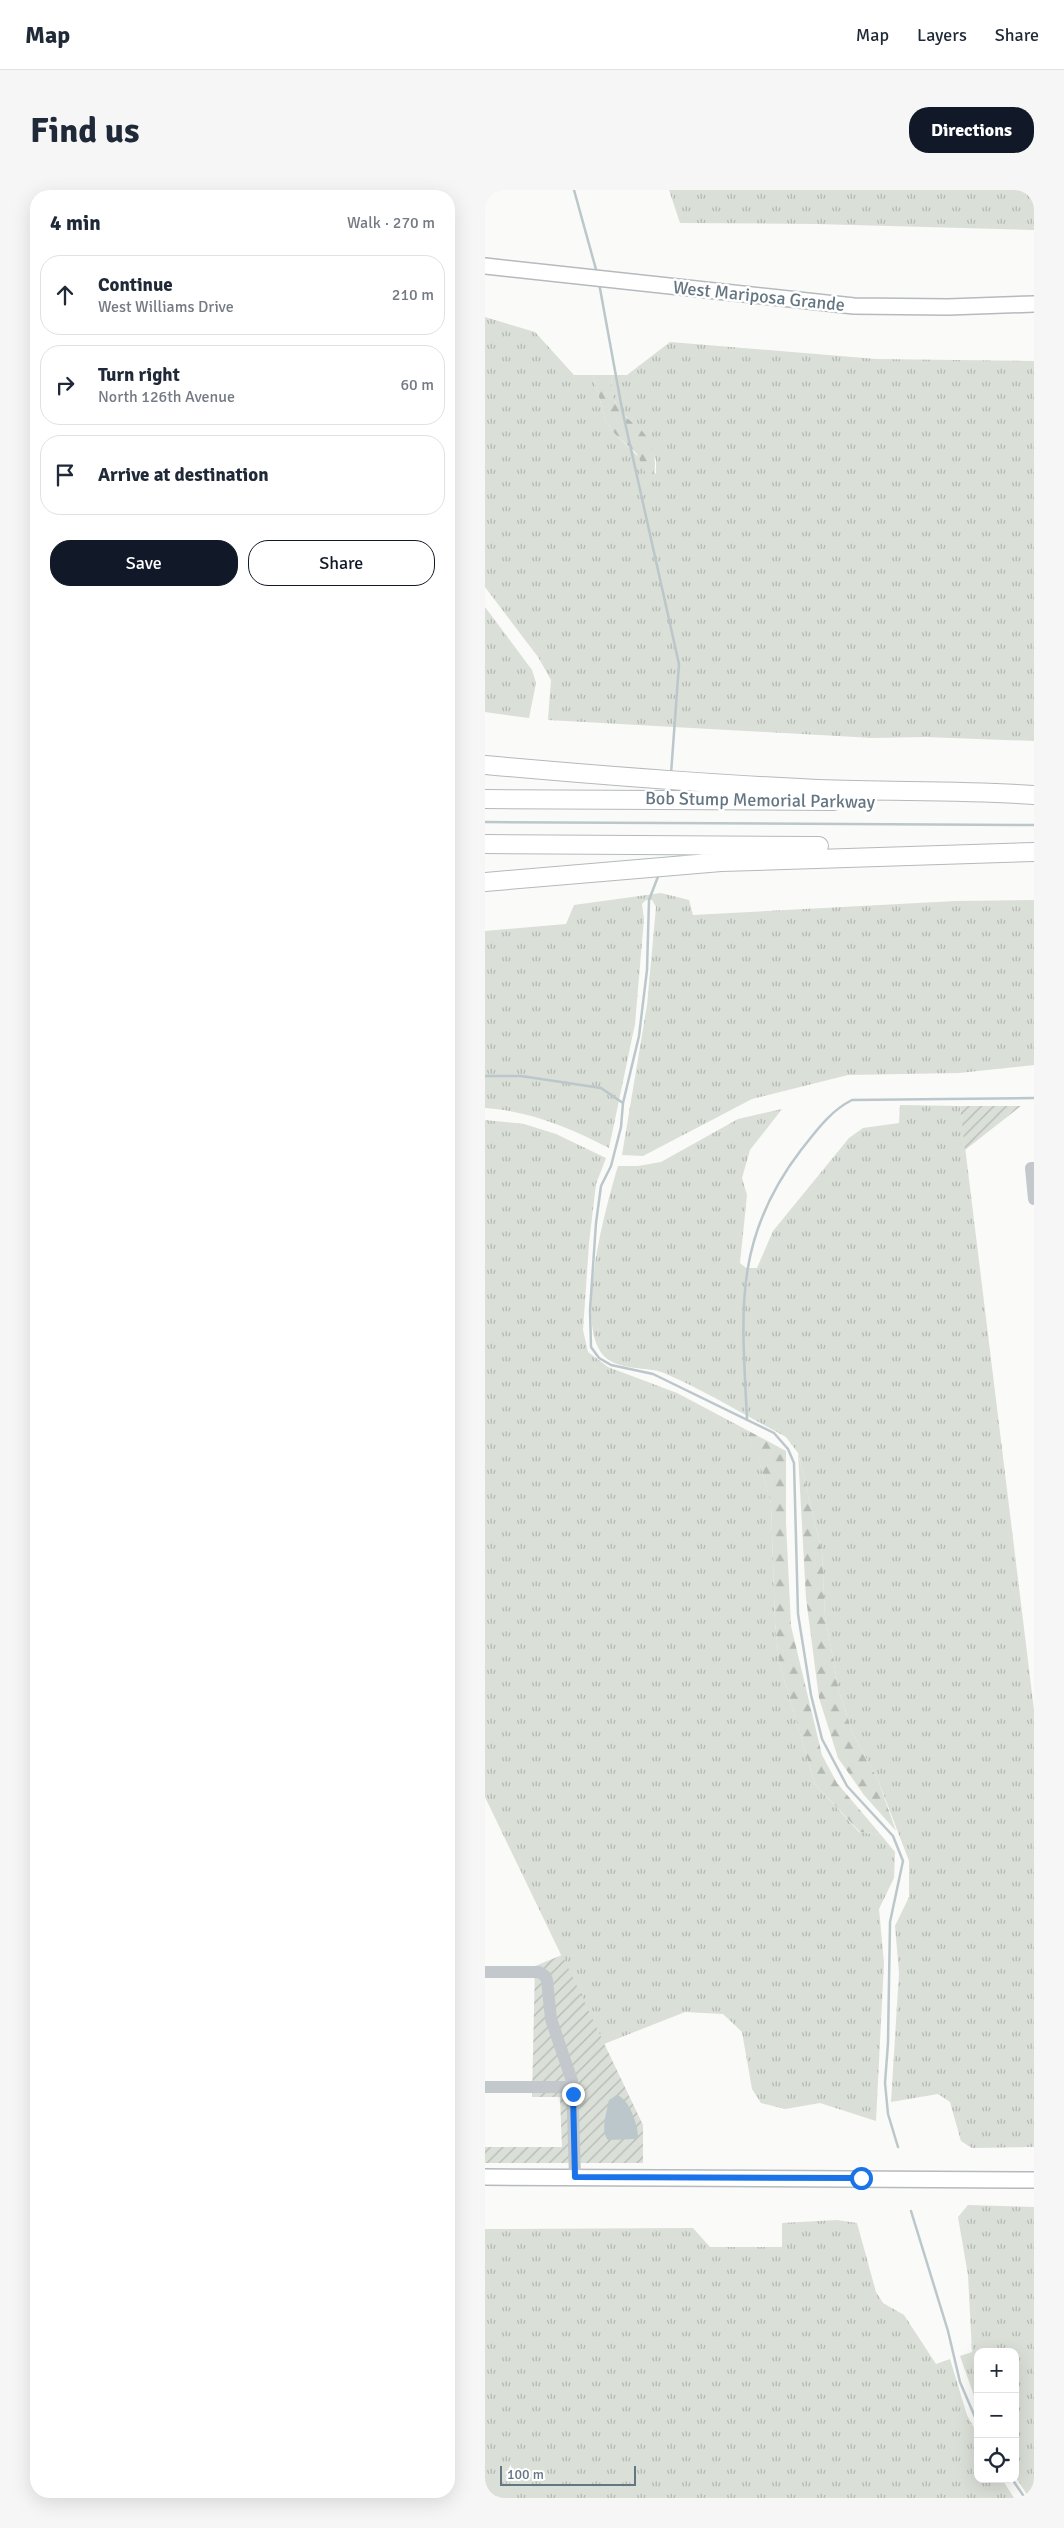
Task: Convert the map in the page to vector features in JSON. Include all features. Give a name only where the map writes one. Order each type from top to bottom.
[{"type":"highway","points":[[485,765],[649,779],[696,792],[849,790],[982,792],[1034,796]]},
{"type":"highway","name":"Bob Stump Memorial Parkway","points":[[485,798],[646,799],[696,792],[1034,803]]},
{"type":"highway","points":[[485,844],[1034,846]]},
{"type":"highway","points":[[485,882],[677,865],[808,857],[1034,852]]},
{"type":"main road","name":"West Mariposa Grande","points":[[485,266],[854,306],[948,307],[1034,304]]},
{"type":"main road","points":[[485,2176],[1034,2180]]},
{"type":"street","points":[[1033,1168],[1034,1199]]},
{"type":"street","points":[[485,1972],[539,1972],[545,1976],[551,2019],[573,2087],[575,2177]]},
{"type":"street","points":[[485,2087],[573,2087]]},
{"type":"green space","points":[[669,190],[1034,190],[1034,230],[816,224],[680,223]]},
{"type":"green space","points":[[485,317],[535,332],[574,375],[593,375],[606,422],[615,434],[656,474],[656,460],[645,434],[619,410],[612,396],[611,375],[627,375],[670,342],[876,359],[1034,361],[1034,741],[925,737],[873,738],[548,720],[551,680],[538,657],[485,587]]},
{"type":"green space","points":[[593,375],[611,375],[612,393],[616,405],[648,438],[655,457],[653,477],[650,483],[637,454],[615,434],[606,422]]},
{"type":"green space","points":[[485,607],[532,670],[536,683],[529,718],[485,712]]},
{"type":"green space","points":[[661,893],[689,900],[693,915],[956,901],[1034,900],[1034,1065],[959,1073],[848,1075],[752,1099],[643,1156],[622,1155],[647,1005],[656,907],[652,900],[646,900],[642,904],[644,919],[635,1024],[609,1148],[534,1117],[485,1108],[485,931],[566,924],[574,905]]},
{"type":"green space","points":[[900,1105],[960,1106],[1034,1710],[1034,2147],[972,2148],[961,2141],[950,2102],[938,2094],[891,2102],[899,1973],[895,1926],[909,1897],[909,1861],[878,1780],[853,1734],[839,1691],[825,1616],[822,1552],[798,1453],[786,1437],[695,1388],[664,1373],[624,1366],[609,1360],[603,1355],[595,1339],[591,1317],[595,1263],[600,1235],[618,1166],[638,1166],[661,1162],[738,1119],[782,1109],[750,1150],[742,1178],[747,1195],[740,1263],[746,1268],[757,1268],[773,1231],[849,1138],[863,1128],[899,1123]]},
{"type":"green space","points":[[960,1106],[1021,1106],[965,1150]]},
{"type":"green space","points":[[485,1120],[524,1124],[556,1134],[606,1158],[596,1184],[589,1243],[583,1330],[588,1352],[608,1367],[677,1393],[745,1429],[758,1457],[771,1503],[775,1622],[779,1662],[815,1784],[859,1832],[881,1835],[895,1852],[894,1878],[879,1909],[884,1963],[876,2121],[820,2103],[785,2109],[761,2103],[752,2089],[742,2032],[723,2014],[685,2012],[604,2044],[485,1797]]},
{"type":"green space","points":[[745,1429],[786,1451],[786,1523],[791,1626],[822,1755],[837,1783],[881,1835],[860,1832],[815,1784],[779,1662],[775,1622],[771,1503],[758,1458]]},
{"type":"green space","points":[[798,1453],[822,1552],[825,1616],[839,1691],[853,1734],[878,1780],[896,1831],[864,1795],[838,1758],[819,1698],[806,1598]]},
{"type":"green space","points":[[562,1955],[643,2125],[643,2163],[485,2163],[485,2147],[562,2147],[560,2097],[532,2097],[535,1966]]},
{"type":"green space","points":[[968,2205],[1034,2207],[1034,2498],[1029,2498],[1019,2482],[1019,2348],[974,2348],[974,2396],[960,2356],[972,2352],[968,2275],[958,2217]]},
{"type":"green space","points":[[837,2220],[857,2223],[876,2292],[883,2303],[904,2315],[936,2364],[950,2359],[967,2415],[974,2428],[974,2483],[1005,2483],[1014,2498],[485,2498],[485,2229],[693,2228],[710,2247],[782,2247],[782,2223]]},
{"type":"shaded area","points":[[617,2095],[629,2107],[635,2119],[638,2136],[635,2139],[608,2140],[606,2136],[605,2121],[609,2100]]},
{"type":"waterway","points":[[574,190],[597,273]]},
{"type":"waterway","points":[[599,283],[622,409],[679,664],[671,774]]},
{"type":"waterway","points":[[485,822],[1034,825]]},
{"type":"waterway","points":[[659,874],[649,900],[647,970],[639,1036],[623,1103],[621,1127],[611,1166],[601,1186],[596,1223],[590,1310],[591,1347],[599,1358],[611,1365],[653,1374],[774,1433],[788,1449],[794,1463],[798,1614],[811,1695],[822,1739],[847,1786],[893,1836],[903,1861],[890,1922],[888,2043],[885,2083],[888,2114],[898,2147]]},
{"type":"waterway","points":[[485,1076],[521,1076],[601,1088],[623,1103]]},
{"type":"waterway","points":[[747,1419],[744,1311],[746,1279],[752,1247],[763,1215],[779,1183],[801,1150],[824,1122],[852,1100],[1034,1098]]},
{"type":"waterway","points":[[911,2211],[948,2331],[960,2382],[974,2415]]},
{"type":"waterway","points":[[1015,2483],[1025,2498]]},
{"type":"route","points":[[573,2094],[575,2177],[861,2178]]}]
